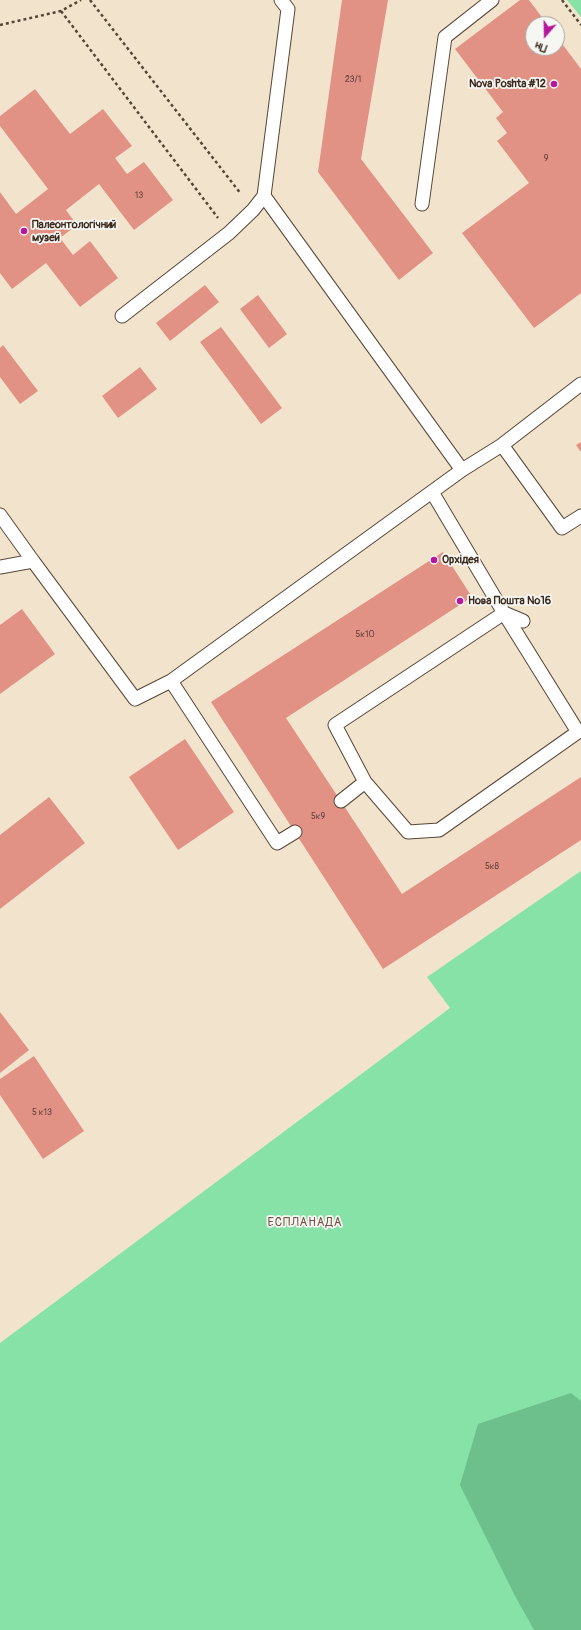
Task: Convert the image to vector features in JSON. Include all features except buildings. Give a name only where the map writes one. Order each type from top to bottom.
[{"type":"lane","points":[[122,316],[229,233],[253,210],[264,196],[288,9],[281,0]]},
{"type":"lane","points":[[422,204],[445,37],[492,0]]},
{"type":"lane","points":[[264,196],[462,470]]},
{"type":"lane","points":[[0,515],[135,699],[171,681],[462,470],[502,445],[581,384]]},
{"type":"lane","points":[[502,445],[562,528],[581,516]]},
{"type":"lane","points":[[432,492],[504,613],[580,727],[439,830],[408,832],[365,782],[335,725],[504,613]]},
{"type":"lane","points":[[0,567],[33,561]]},
{"type":"lane","points":[[504,613],[523,621]]},
{"type":"lane","points":[[171,681],[277,843],[295,832]]},
{"type":"lane","points":[[341,801],[365,782]]},
{"type":"path","points":[[0,25],[62,11],[81,0]]},
{"type":"path","points":[[90,0],[253,210]]},
{"type":"path","points":[[562,0],[581,25]]},
{"type":"path","points":[[62,11],[229,233]]},
{"type":"green space","points":[[567,0],[581,0],[581,17]]},
{"type":"green space","points":[[581,871],[581,1630],[0,1630],[0,1343],[450,1008],[427,977]]},
{"type":"green space","points":[[571,1393],[581,1401],[581,1630],[534,1630],[514,1594],[460,1485],[478,1424]]},
{"type":"place","name":"Nova Poshta #12","points":[[554,84]]},
{"type":"place","name":"Палеонтологічний музей","points":[[24,231]]},
{"type":"place","name":"Орхідея","points":[[434,560]]},
{"type":"place","name":"Нова Пошта №16","points":[[460,601]]},
{"type":"district","name":"ЕСПЛАНАДА","points":[[305,1223]]}]
